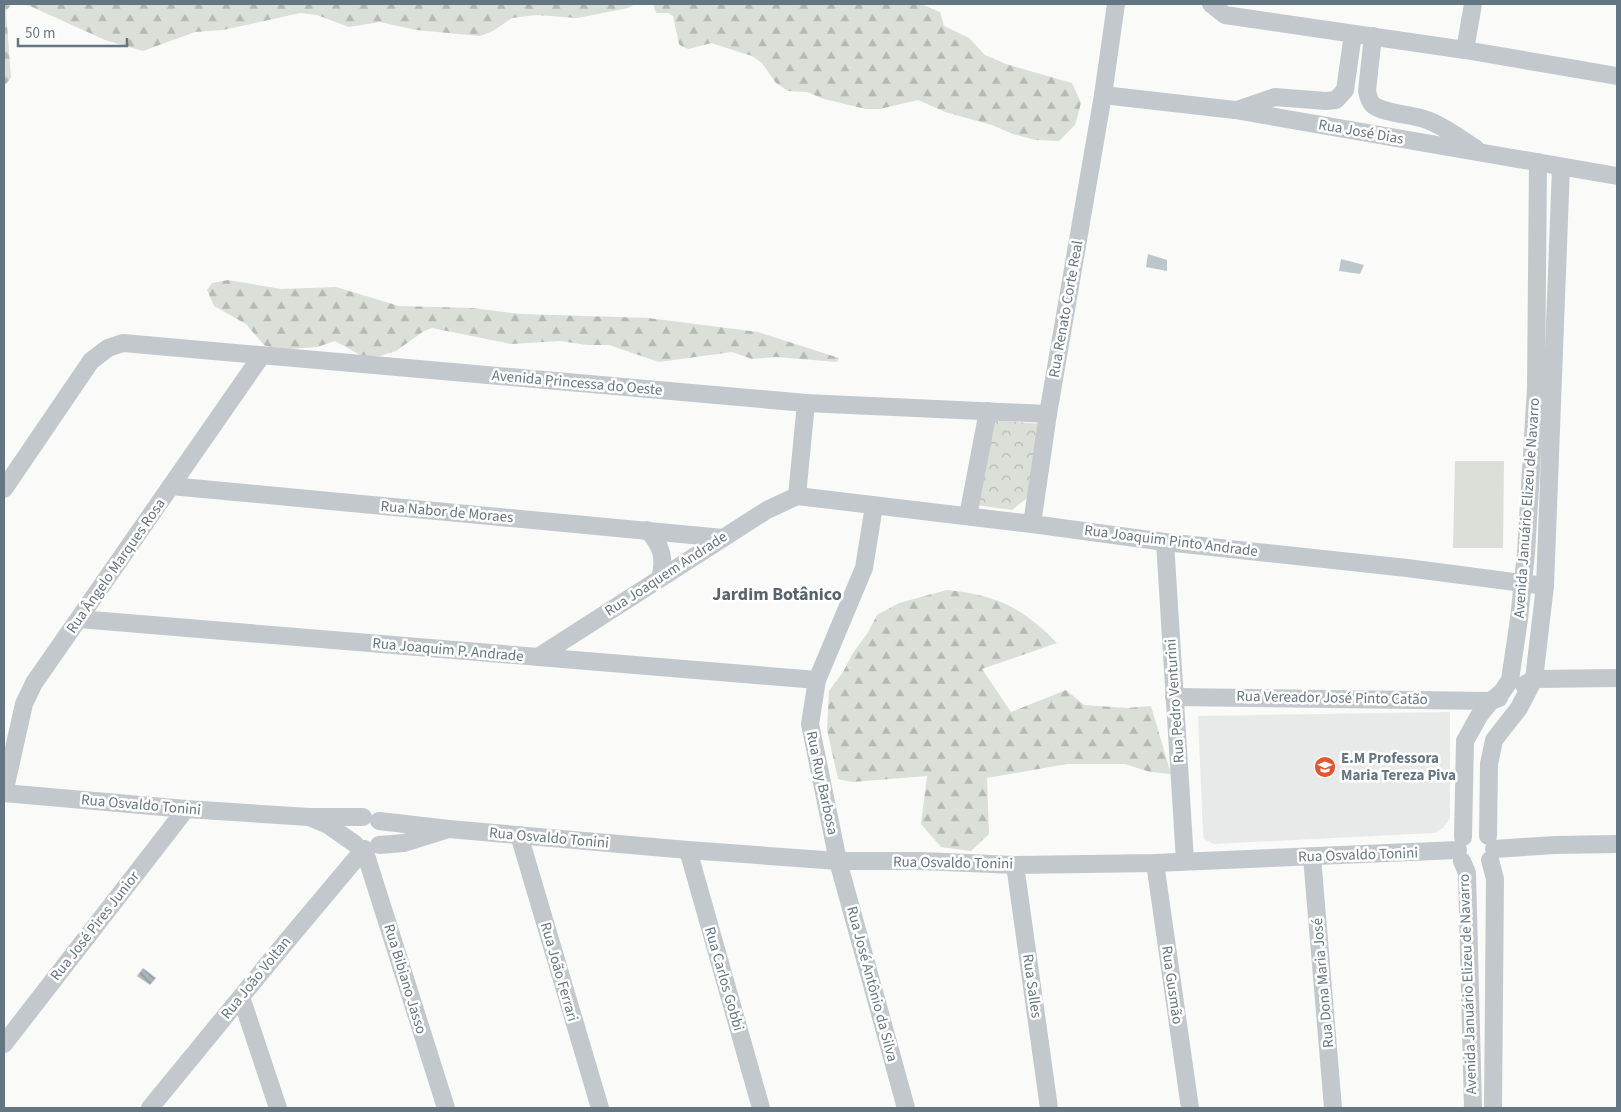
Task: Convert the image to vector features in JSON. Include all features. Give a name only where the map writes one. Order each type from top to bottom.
[{"type":"street","name":"Rua Renato Corte Real","points":[[1032,524],[1048,414],[1103,94],[1116,4]]},
{"type":"street","points":[[1211,4],[1226,14],[1465,50],[1617,76]]},
{"type":"street","points":[[1465,50],[1473,4]]},
{"type":"street","points":[[1235,110],[1275,97],[1336,100],[1345,90],[1353,34]]},
{"type":"street","points":[[1374,36],[1367,91],[1369,99],[1374,105],[1425,119],[1441,126],[1481,152]]},
{"type":"street","name":"Rua José Dias","points":[[1103,94],[1235,110],[1617,176]]},
{"type":"street","name":"Avenida Januário Elizeu de Navarro","points":[[1473,1108],[1467,873],[1461,849],[1465,741],[1479,716],[1491,701],[1502,692],[1510,680],[1519,619],[1536,388],[1538,162]]},
{"type":"street","name":"Avenida Januário Elizeu de Navarro","points":[[1493,1108],[1495,879],[1491,849],[1489,764],[1494,740],[1519,708],[1534,679],[1545,586],[1561,167]]},
{"type":"street","name":"Avenida Princessa do Oeste","points":[[4,489],[91,361],[108,348],[123,343],[806,403],[1048,414]]},
{"type":"street","name":"Rua Ângelo Marques Rosa","points":[[4,793],[24,704],[34,683],[262,356]]},
{"type":"street","points":[[797,496],[806,403]]},
{"type":"street","points":[[968,516],[988,411]]},
{"type":"street","name":"Rua Nabor de Moraes","points":[[171,486],[723,538]]},
{"type":"street","name":"Rua Joaquim Pinto Andrade","points":[[797,496],[1165,542],[1398,567],[1545,586]]},
{"type":"street","name":"Rua Joaquem Andrade","points":[[538,657],[767,510],[797,496]]},
{"type":"street","name":"Rua Ruy Barbosa","points":[[838,861],[810,724],[817,680],[864,568],[874,506]]},
{"type":"street","points":[[647,530],[656,540],[662,557],[663,568],[660,578]]},
{"type":"street","name":"Rua Pedro Venturini","points":[[1165,542],[1185,861]]},
{"type":"street","name":"Rua Joaquim P. Andrade","points":[[79,619],[817,680]]},
{"type":"street","points":[[1491,701],[1513,692],[1534,679],[1617,678]]},
{"type":"street","name":"Rua Vereador José Pinto Catão","points":[[1174,697],[1491,701]]},
{"type":"street","name":"Rua Osvaldo Tonini","points":[[4,793],[186,809],[371,819],[449,829],[838,861],[1015,864],[1155,862],[1312,857],[1461,849]]},
{"type":"street","name":"Rua José Pires Junior","points":[[4,1044],[186,809]]},
{"type":"street","name":"Rua Osvaldo Tonini","points":[[309,817],[366,846],[404,843],[449,829]]},
{"type":"street","points":[[371,819],[384,831],[384,836],[366,846],[352,834],[352,829],[358,820],[371,819]]},
{"type":"street","points":[[1474,832],[1481,833],[1491,849],[1485,866],[1475,868],[1468,866],[1461,849],[1474,832]]},
{"type":"street","name":"Rua João Ferrari","points":[[519,835],[600,1108]]},
{"type":"street","points":[[1491,849],[1617,844]]},
{"type":"street","name":"Rua João Voltan","points":[[150,1108],[366,846]]},
{"type":"street","name":"Rua Bibiano Jasso","points":[[366,846],[446,1108]]},
{"type":"street","name":"Rua Carlos Gobbi","points":[[688,850],[761,1108]]},
{"type":"street","name":"Rua Dona Maria José","points":[[1312,857],[1333,1108]]},
{"type":"street","name":"Rua José Antônio da Silva","points":[[838,861],[906,1108]]},
{"type":"street","name":"Rua Gusmão","points":[[1155,862],[1190,1108]]},
{"type":"street","name":"Rua Salles","points":[[1015,864],[1049,1108]]},
{"type":"street","points":[[241,997],[278,1108]]},
{"type":"shaded area","points":[[1148,254],[1167,260],[1167,271],[1146,267]]},
{"type":"shaded area","points":[[1341,259],[1364,265],[1360,274],[1339,271]]},
{"type":"shaded area","name":"E.M Professora Maria Tereza Piva","points":[[1450,712],[1450,818],[1443,828],[1435,833],[1214,844],[1204,839],[1198,716]]},
{"type":"green space","points":[[4,4],[12,4],[6,11],[11,78],[4,86]]},
{"type":"green space","points":[[20,4],[635,4],[628,8],[577,18],[536,15],[512,18],[493,31],[480,36],[416,30],[380,22],[349,27],[317,15],[300,13],[223,30],[195,32],[143,51],[105,40],[30,6]]},
{"type":"green space","points":[[653,4],[921,4],[940,12],[944,26],[969,38],[985,55],[1006,64],[1072,83],[1081,103],[1075,125],[1059,141],[1035,140],[1013,134],[992,125],[945,112],[918,100],[880,109],[866,109],[824,99],[807,92],[788,91],[776,83],[762,63],[752,56],[711,43],[689,49],[683,47],[679,44],[673,16],[668,13],[656,13]]},
{"type":"green space","points":[[228,280],[281,289],[336,287],[399,306],[472,308],[521,314],[648,318],[758,332],[839,358],[837,362],[776,357],[752,359],[732,352],[659,362],[609,345],[587,345],[560,341],[511,344],[432,328],[424,331],[396,351],[380,356],[362,356],[335,341],[317,347],[276,350],[264,345],[246,324],[214,306],[207,290],[212,283]]},
{"type":"green space","points":[[990,420],[1042,424],[1027,498],[1012,510],[976,505]]},
{"type":"green space","points":[[1455,461],[1504,461],[1503,548],[1453,548]]},
{"type":"green space","points":[[947,590],[980,595],[1007,605],[1032,620],[1057,643],[982,669],[1011,712],[1066,690],[1084,705],[1127,708],[1151,706],[1171,774],[1150,772],[1125,764],[1067,764],[987,778],[989,834],[971,851],[941,847],[921,824],[927,776],[852,782],[838,779],[827,730],[829,691],[867,634],[877,615],[899,603]]},
{"type":"building","points":[[143,968],[156,978],[150,985],[137,976]]},
{"type":"place","name":"E.M Professora Maria Tereza Piva","points":[[1325,767]]},
{"type":"district","name":"Jardim Botânico","points":[[777,594]]}]
